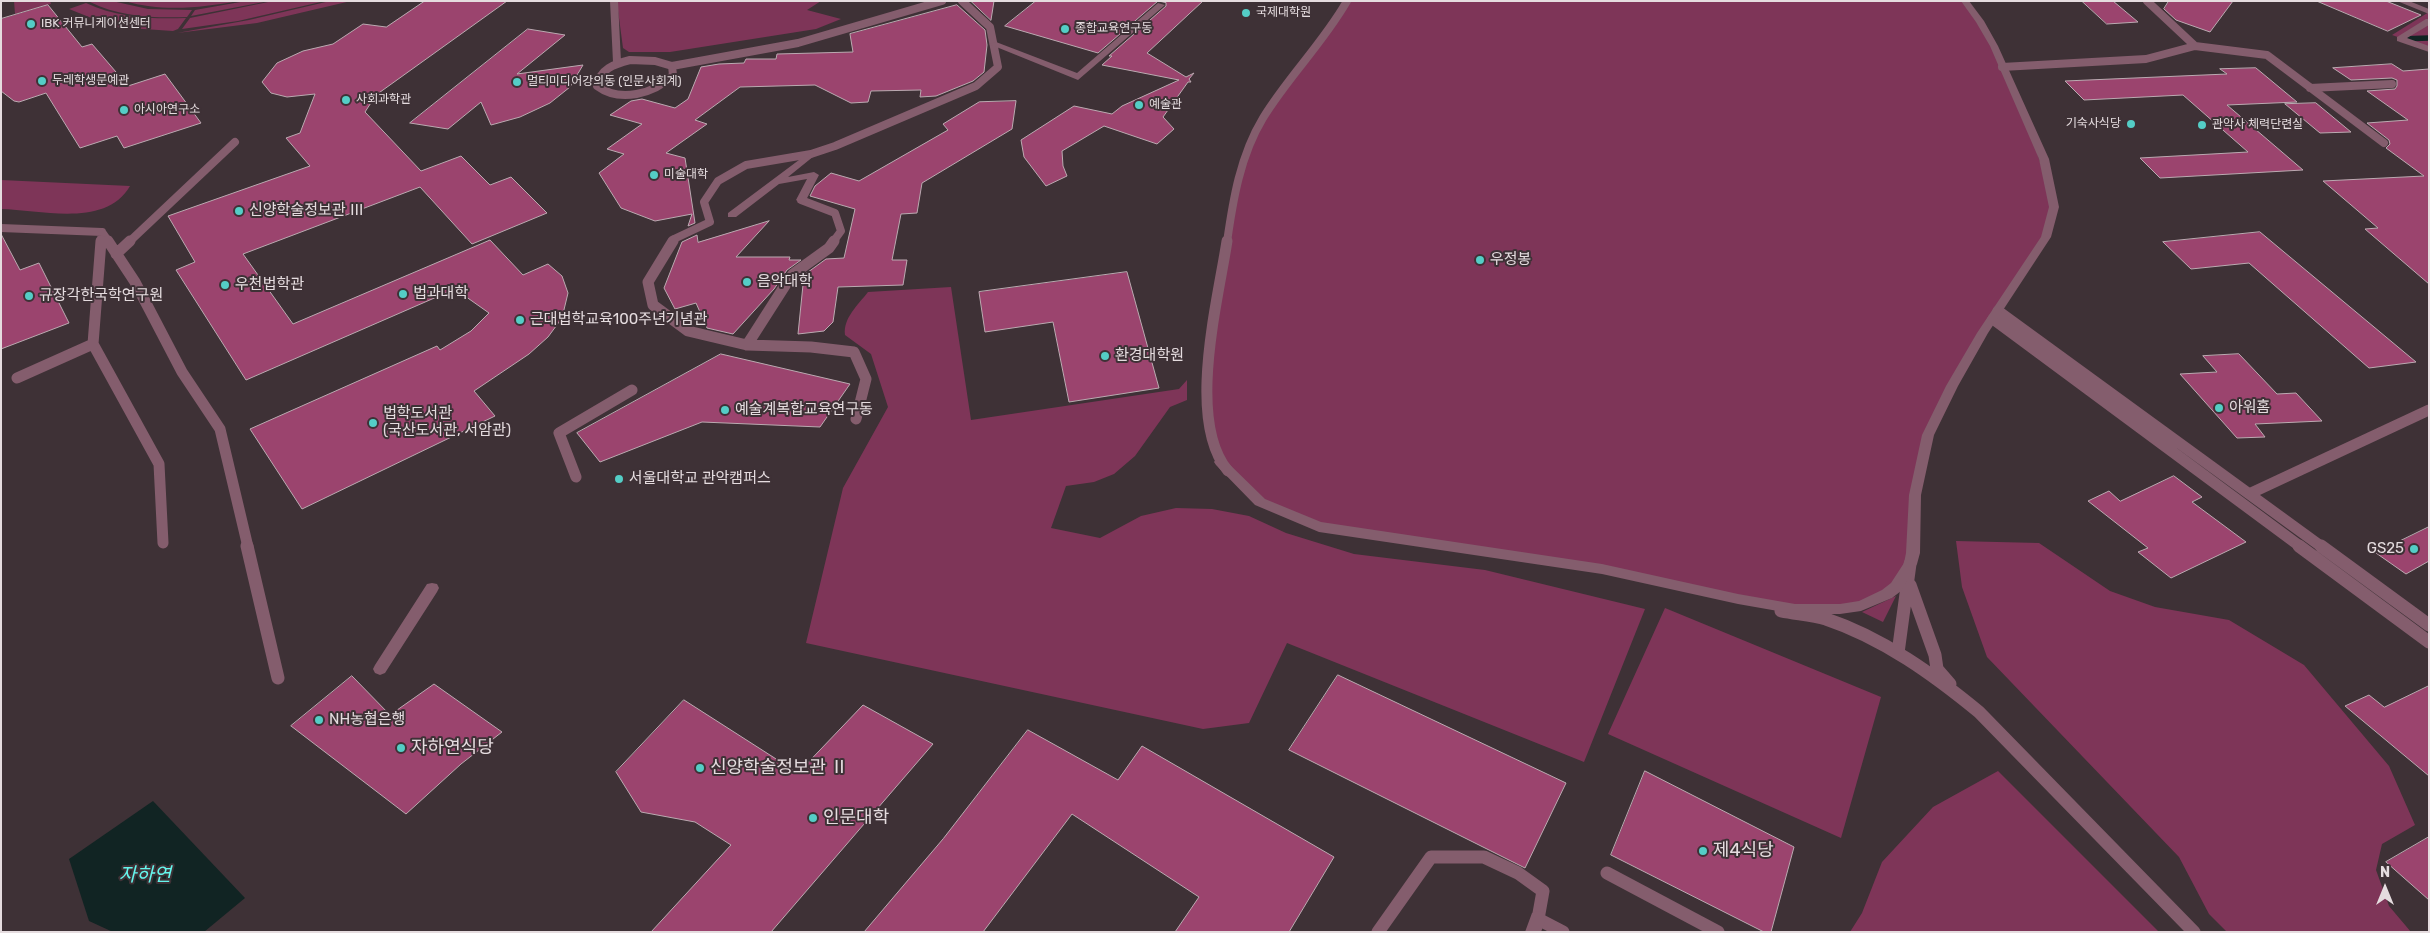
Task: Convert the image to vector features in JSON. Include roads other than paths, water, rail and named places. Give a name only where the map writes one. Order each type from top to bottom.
[{"type":"street","points":[[2400,1],[2429,12]]},
{"type":"street","points":[[993,44],[1078,78],[1161,5]]},
{"type":"street","points":[[2429,21],[2400,39],[2429,49]]},
{"type":"street","points":[[732,215],[811,154]]},
{"type":"street","points":[[777,182],[814,175],[801,200]]},
{"type":"street","points":[[1995,315],[2046,237]]},
{"type":"street","points":[[1952,386],[1983,333]]},
{"type":"street","points":[[1738,600],[1819,610],[1861,606],[1887,594],[1896,587],[1910,564]]},
{"type":"street","points":[[380,669],[432,588]]},
{"type":"lane","points":[[614,1],[617,62]]},
{"type":"lane","points":[[672,66],[673,75],[663,85],[641,92],[618,95],[609,93],[597,86],[602,72],[617,62],[643,61],[672,66],[798,43],[942,1]]},
{"type":"lane","points":[[856,419],[866,380],[854,352],[810,347],[747,345],[688,330],[653,305],[648,282],[674,239],[710,222],[704,202],[718,181],[746,165],[811,154],[976,86],[998,67],[990,27],[962,1]]},
{"type":"lane","points":[[1347,1],[1337,21],[1270,108],[1252,138],[1241,168],[1234,200],[1208,366],[1209,418],[1220,462],[1260,502],[1319,527],[1602,569],[1832,621],[1898,653],[1980,712],[2194,932]]},
{"type":"lane","points":[[1965,1],[1980,21],[2044,159],[2050,177],[2054,207],[2046,237]]},
{"type":"lane","points":[[2147,1],[2195,46]]},
{"type":"lane","points":[[2002,67],[2146,59],[2195,46],[2267,55],[2384,143]]},
{"type":"lane","points":[[2310,88],[2392,84]]},
{"type":"lane","points":[[116,254],[235,142]]},
{"type":"lane","points":[[747,345],[793,274],[829,248],[841,231],[835,213],[801,200]]},
{"type":"lane","points":[[1,228],[102,232]]},
{"type":"lane","points":[[102,232],[135,282],[182,372],[220,429],[278,678]]},
{"type":"lane","points":[[102,232],[93,344],[159,464],[163,544]]},
{"type":"lane","points":[[1983,333],[1995,315]]},
{"type":"lane","points":[[1995,315],[2249,494],[2429,625]]},
{"type":"lane","points":[[1995,315],[2429,642]]},
{"type":"lane","points":[[17,378],[93,344]]},
{"type":"lane","points":[[1898,653],[1913,553],[1915,495],[1928,435],[1952,386]]},
{"type":"lane","points":[[576,477],[559,433],[632,390]]},
{"type":"lane","points":[[2249,494],[2429,410]]},
{"type":"lane","points":[[1910,564],[1910,590],[1935,655],[1937,669],[1961,697]]},
{"type":"lane","points":[[1378,932],[1431,857],[1484,857],[1518,872],[1543,891],[1536,925],[1562,932]]},
{"type":"lane","points":[[1607,872],[1718,932]]},
{"type":"water","name":"자하연","points":[[153,801],[245,898],[204,932],[113,932],[89,921],[69,859]]},
{"type":"waterway","points":[[2400,39],[2429,38]]},
{"type":"place","name":"국제대학원","points":[[1246,13]]},
{"type":"place","name":"IBK 커뮤니케이션센터","points":[[31,24]]},
{"type":"place","name":"종합교육연구동","points":[[1065,29]]},
{"type":"place","name":"두레학생문예관","points":[[42,81]]},
{"type":"place","name":"멀티미디어강의동 (인문사회계)","points":[[517,82]]},
{"type":"place","name":"사회과학관","points":[[346,100]]},
{"type":"place","name":"예술관","points":[[1139,105]]},
{"type":"place","name":"아시아연구소","points":[[124,110]]},
{"type":"place","name":"기숙사식당","points":[[2131,124]]},
{"type":"place","name":"관악사 체력단련실","points":[[2202,125]]},
{"type":"place","name":"미술대학","points":[[654,175]]},
{"type":"place","name":"신양학술정보관 Ⅲ","points":[[239,211]]},
{"type":"place","name":"우정봉","points":[[1480,260]]},
{"type":"place","name":"음악대학","points":[[747,282]]},
{"type":"place","name":"우천법학관","points":[[225,285]]},
{"type":"place","name":"법과대학","points":[[403,294]]},
{"type":"place","name":"규장각한국학연구원","points":[[29,296]]},
{"type":"place","name":"근대법학교육100주년기념관","points":[[520,320]]},
{"type":"place","name":"환경대학원","points":[[1105,356]]},
{"type":"place","name":"아워홈","points":[[2219,408]]},
{"type":"place","name":"예술계복합교육연구동","points":[[725,410]]},
{"type":"place","name":"법학도서관 (국산도서관, 서암관)","points":[[373,423]]},
{"type":"place","name":"서울대학교 관악캠퍼스","points":[[619,479]]},
{"type":"place","name":"GS25","points":[[2414,549]]},
{"type":"place","name":"NH농협은행","points":[[319,720]]},
{"type":"place","name":"자하연식당","points":[[401,748]]},
{"type":"place","name":"신양학술정보관 Ⅱ","points":[[700,768]]},
{"type":"place","name":"인문대학","points":[[813,818]]},
{"type":"place","name":"제4식당","points":[[1703,851]]}]
